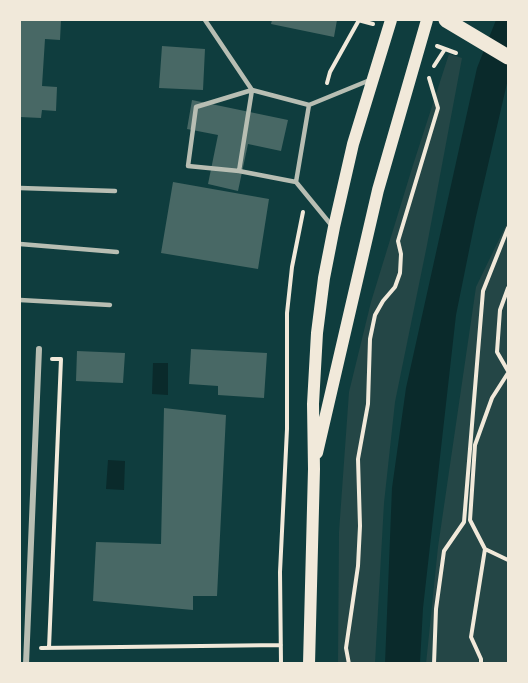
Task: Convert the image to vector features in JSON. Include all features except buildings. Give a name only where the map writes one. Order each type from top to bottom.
[{"type":"main road","points":[[309,663],[314,469],[313,404],[316,345],[324,278],[352,144],[391,20]]},
{"type":"main road","points":[[314,469],[378,190],[427,20]]},
{"type":"main road","points":[[446,20],[508,57]]},
{"type":"street","points":[[26,663],[39,349]]},
{"type":"lane","points":[[205,20],[252,90],[239,171]]},
{"type":"lane","points":[[334,227],[296,182],[239,171],[188,166],[196,107],[252,90],[309,105],[373,79]]},
{"type":"lane","points":[[296,182],[309,105]]},
{"type":"lane","points":[[20,188],[115,192]]},
{"type":"lane","points":[[20,244],[117,252]]},
{"type":"lane","points":[[20,300],[110,305]]},
{"type":"path","points":[[349,663],[346,648],[358,566],[360,526],[358,459],[368,404],[370,339],[375,315],[394,287],[400,273],[401,254],[398,241],[438,108],[428,75],[445,49]]},
{"type":"path","points":[[434,663],[436,609],[444,551],[464,522],[483,291],[508,228]]},
{"type":"path","points":[[481,663],[481,658],[471,638],[485,549],[470,520],[475,446],[492,398],[508,372],[496,352],[500,310],[508,288]]},
{"type":"path","points":[[49,648],[61,359]]},
{"type":"path","points":[[485,549],[508,560]]},
{"type":"path","points":[[27,648],[281,645]]},
{"type":"shaded area","points":[[496,20],[508,20],[508,79],[456,315],[423,608],[420,663],[385,664],[392,488],[406,388],[477,68]]},
{"type":"shaded area","points":[[449,54],[462,58],[395,402],[384,503],[375,663],[338,664],[339,532],[349,392],[371,302]]},
{"type":"shaded area","points":[[508,221],[508,663],[426,664],[438,547],[476,287]]},
{"type":"shaded area","points":[[153,363],[168,363],[168,395],[152,394]]},
{"type":"shaded area","points":[[108,460],[125,461],[124,490],[106,489]]}]
